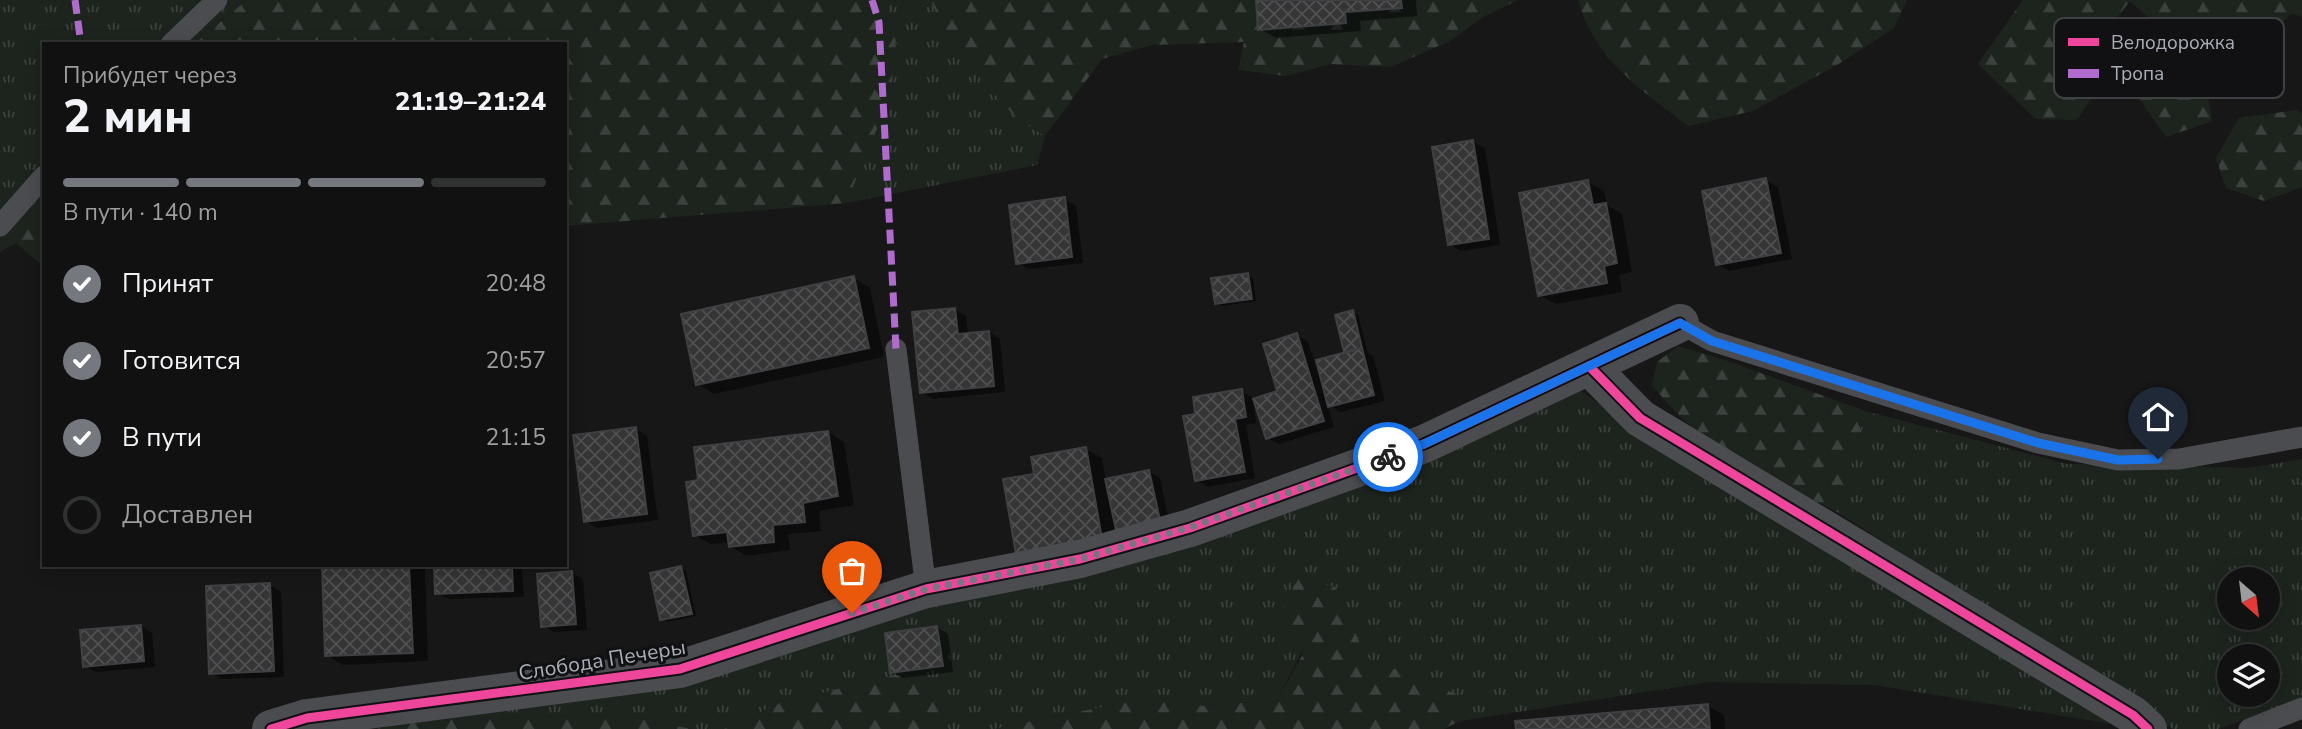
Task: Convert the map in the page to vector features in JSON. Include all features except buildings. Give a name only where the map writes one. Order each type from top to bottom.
[{"type":"street","name":"Слобода Печеры","points":[[271,729],[307,718],[680,669],[926,589],[1080,559],[1191,527],[1424,444],[1680,323]]},
{"type":"street","points":[[1589,366],[1640,418],[2123,709],[2148,729]]},
{"type":"lane","points":[[173,42],[217,0]]},
{"type":"lane","points":[[0,226],[42,178]]},
{"type":"lane","points":[[1680,323],[1712,341],[1951,417],[2038,443],[2118,460],[2179,459],[2302,438]]},
{"type":"lane","points":[[896,349],[926,589]]},
{"type":"lane","points":[[2249,729],[2302,708]]},
{"type":"green space","points":[[0,0],[247,0],[196,42],[42,42],[42,200],[31,211],[16,243],[0,252]]},
{"type":"green space","points":[[247,0],[885,0],[896,36],[891,95],[846,203],[567,226],[567,42],[196,42]]},
{"type":"green space","points":[[885,0],[931,0],[947,41],[1016,118],[1045,136],[1037,165],[846,203],[891,95],[896,36]]},
{"type":"green space","points":[[931,0],[1518,0],[1483,17],[1450,41],[1391,67],[1330,64],[1286,76],[1238,70],[1244,42],[1152,45],[1102,59],[1045,136],[1016,118],[947,41]]},
{"type":"green space","points":[[1578,0],[1907,0],[1894,28],[1837,65],[1753,111],[1688,126],[1637,86],[1608,57],[1586,21]]},
{"type":"green space","points":[[2023,0],[2302,0],[2302,17],[2292,13],[2284,21],[2284,18],[2149,18],[2130,1],[2117,18],[2054,18],[2054,98],[2092,98],[2077,120],[2036,119],[1978,64]]},
{"type":"green space","points":[[2139,98],[2208,98],[2212,121],[2166,137]]},
{"type":"green space","points":[[2297,110],[2302,115],[2302,187],[2264,201],[2226,188],[2216,158],[2239,118]]},
{"type":"green space","points":[[42,200],[42,265],[16,243],[31,211]]},
{"type":"green space","points":[[1678,346],[1731,362],[1865,411],[1839,513],[1738,460],[1693,428],[1672,408],[1652,385],[1657,362]]},
{"type":"green space","points":[[1573,385],[1628,425],[2112,724],[1875,685],[1709,682],[1460,721],[1455,694],[1366,657],[1335,587],[1277,700],[1206,706],[1137,700],[994,729],[942,729],[944,687],[780,703],[724,729],[692,729],[619,715],[418,720],[680,681]]},
{"type":"green space","points":[[1865,411],[2067,464],[2249,468],[2302,459],[2302,699],[2280,707],[2280,644],[2217,644],[2217,707],[2280,707],[2218,729],[2173,729],[1839,513]]},
{"type":"green space","points":[[1298,578],[1335,587],[1366,657],[1456,694],[1460,721],[1444,729],[994,729],[1137,700],[1206,706],[1277,700],[1303,654],[1277,622]]},
{"type":"green space","points":[[895,675],[944,687],[942,729],[724,729],[780,703]]},
{"type":"green space","points":[[619,715],[692,729],[376,729],[418,720]]},
{"type":"marked path","points":[[75,0],[81,42]]},
{"type":"marked path","points":[[872,0],[879,22],[896,349]]},
{"type":"cycle path","points":[[271,729],[307,718],[680,669],[926,589],[1080,559],[1190,528],[1424,444],[1680,323]]},
{"type":"cycle path","points":[[1589,366],[1640,418],[2133,715],[2148,729]]},
{"type":"way so far","points":[[852,613],[926,589],[1080,559],[1191,527],[1388,457]]},
{"type":"route","points":[[1388,457],[1424,444],[1680,323],[1712,341],[2038,443],[2118,460],[2158,459]]}]
